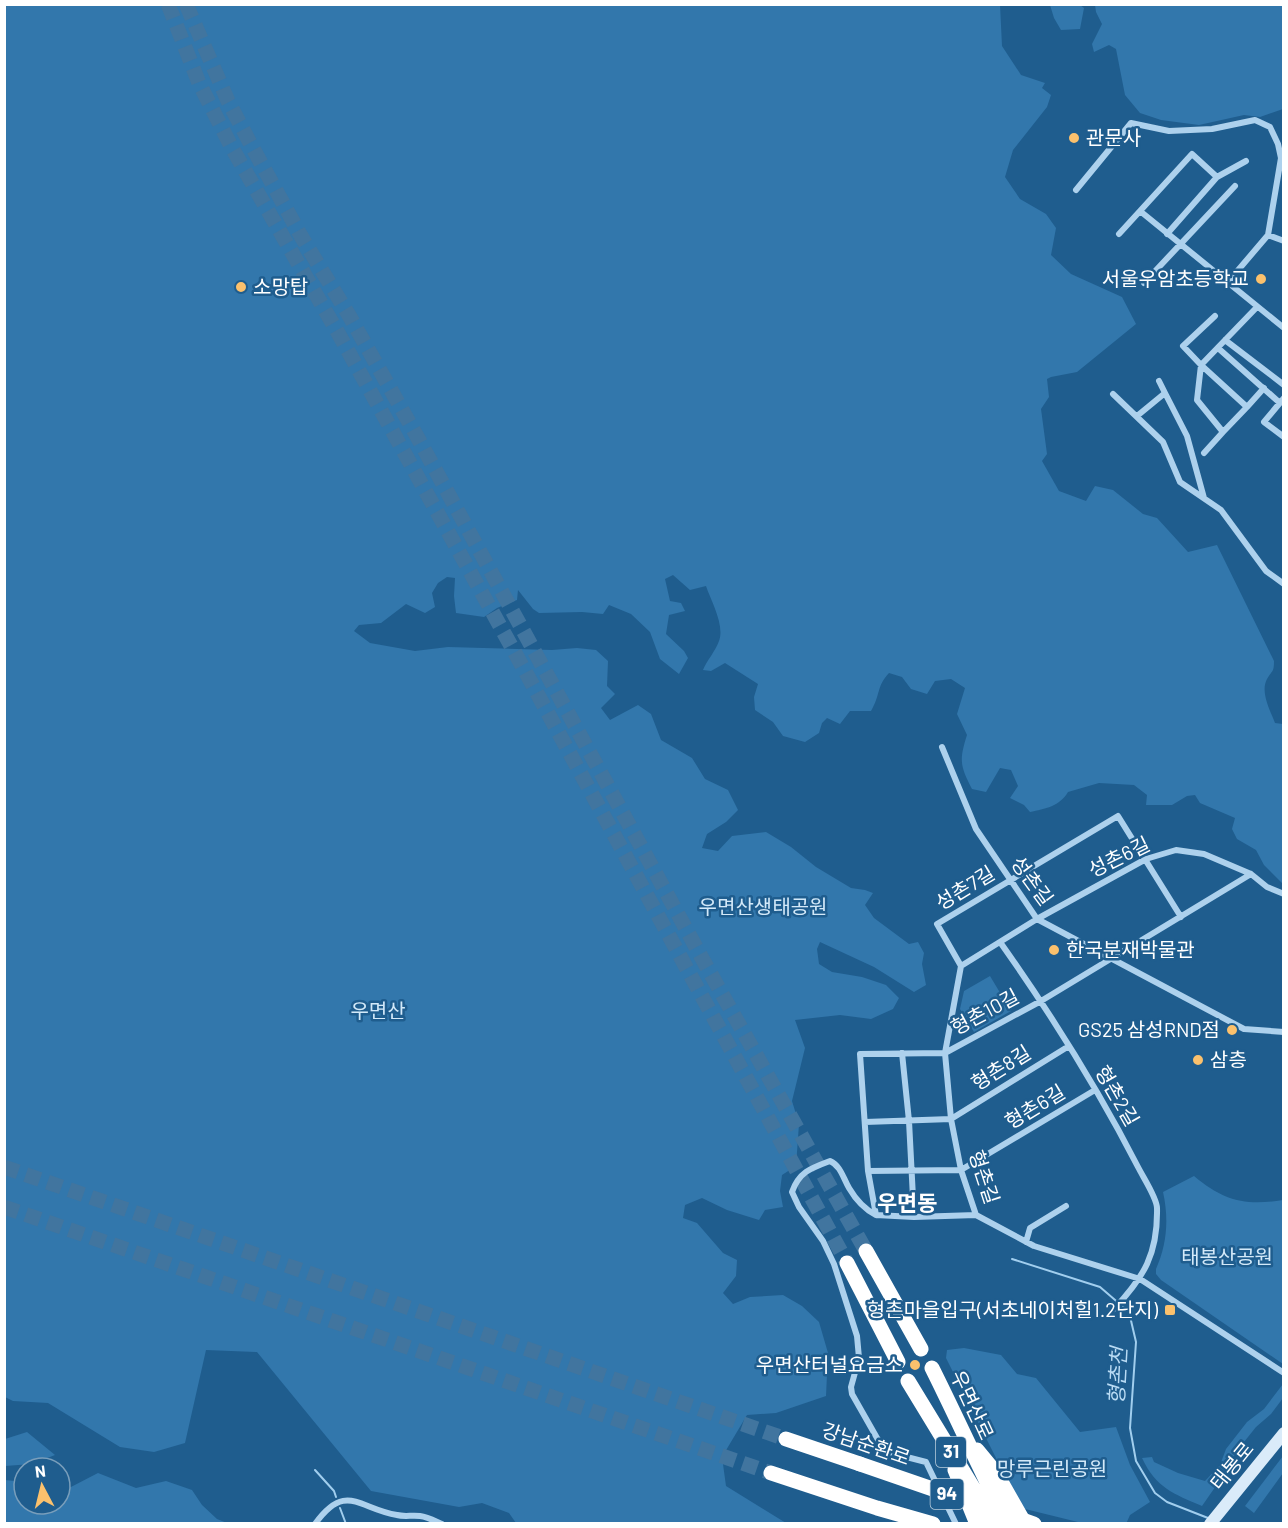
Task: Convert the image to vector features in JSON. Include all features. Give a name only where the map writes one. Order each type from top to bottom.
[{"type":"highway","points":[[866,1251],[921,1349]]},
{"type":"highway","points":[[847,1263],[898,1362]]},
{"type":"highway","name":"우면산로","points":[[932,1368],[1008,1524]]},
{"type":"highway","name":"우면산로","points":[[908,1381],[992,1524]]},
{"type":"highway","points":[[966,1436],[996,1473],[1025,1524]]},
{"type":"highway","name":"강남순환로","points":[[786,1439],[1034,1524]]},
{"type":"highway","points":[[947,1445],[960,1486],[977,1524]]},
{"type":"highway","name":"94","points":[[771,1473],[933,1524]]},
{"type":"street","points":[[1076,190],[1131,123],[1169,131],[1212,129],[1255,120],[1270,127],[1282,158],[1268,235],[1228,282]]},
{"type":"street","points":[[1119,234],[1192,154],[1217,177]]},
{"type":"street","points":[[1167,234],[1217,177],[1246,161]]},
{"type":"street","points":[[1144,283],[1179,243],[1235,186]]},
{"type":"street","points":[[1140,211],[1284,328]]},
{"type":"street","points":[[1268,235],[1284,241]]},
{"type":"street","points":[[1223,432],[1197,400],[1201,365],[1257,307]]},
{"type":"street","points":[[1215,316],[1183,346],[1247,407]]},
{"type":"street","points":[[1225,340],[1284,386]]},
{"type":"street","points":[[1218,348],[1264,388],[1282,400],[1264,422],[1284,437]]},
{"type":"street","points":[[1159,381],[1186,436],[1204,498]]},
{"type":"street","points":[[1204,453],[1264,388]]},
{"type":"street","points":[[1113,393],[1163,442],[1180,482],[1221,510],[1266,571],[1284,584]]},
{"type":"street","points":[[1137,416],[1165,393]]},
{"type":"street","name":"성촌길","points":[[942,747],[976,828],[1037,919],[1244,1029],[1284,1032]]},
{"type":"street","name":"성촌7길","points":[[962,966],[937,924],[1118,816],[1146,859]]},
{"type":"street","name":"성촌6길","points":[[1037,919],[1146,859],[1176,850],[1204,854],[1251,874],[1267,887],[1284,894]]},
{"type":"street","points":[[1146,859],[1181,917]]},
{"type":"street","name":"형촌10길","points":[[945,1053],[1041,1001],[1251,874]]},
{"type":"street","points":[[962,966],[1037,919]]},
{"type":"street","name":"형촌2길","points":[[1000,942],[1041,1001],[1117,1126],[1158,1205],[1153,1250],[1140,1279],[1114,1309]]},
{"type":"street","name":"형촌길","points":[[962,966],[945,1053],[951,1119],[961,1170],[976,1215],[1026,1242],[1140,1279],[1284,1373]]},
{"type":"street","name":"형촌8길","points":[[951,1119],[1068,1046]]},
{"type":"street","points":[[902,1053],[909,1121],[914,1217]]},
{"type":"street","points":[[876,1215],[868,1171],[860,1054],[945,1053]]},
{"type":"street","name":"형촌6길","points":[[961,1170],[1095,1090]]},
{"type":"street","points":[[865,1122],[951,1119]]},
{"type":"street","points":[[956,1524],[926,1462],[891,1453],[881,1445],[852,1394],[851,1387],[859,1358],[857,1336],[827,1248],[799,1207],[792,1192],[797,1179],[812,1168],[830,1161],[837,1165],[849,1188],[864,1209],[876,1215],[914,1217],[976,1215]]},
{"type":"street","points":[[868,1171],[961,1170]]},
{"type":"street","points":[[1026,1242],[1030,1228],[1066,1206]]},
{"type":"street","name":"태봉로","points":[[1210,1524],[1284,1433]]},
{"type":"street","points":[[315,1524],[326,1509],[340,1501],[359,1501],[397,1515],[423,1516],[442,1524]]},
{"type":"green space","name":"우면산","points":[[5,4],[1000,5],[1002,46],[1021,75],[1045,83],[1042,88],[1051,95],[1047,107],[1013,150],[1005,177],[1020,199],[1046,214],[1056,228],[1051,255],[1071,274],[1122,297],[1136,324],[1077,372],[1047,379],[1049,397],[1041,409],[1047,454],[1042,461],[1059,491],[1086,501],[1095,486],[1113,490],[1143,514],[1157,518],[1188,552],[1217,545],[1274,661],[1265,690],[1266,701],[1275,723],[1283,724],[1283,884],[1264,865],[1256,850],[1237,839],[1232,829],[1235,818],[1200,803],[1195,795],[1187,796],[1172,805],[1146,805],[1147,795],[1134,785],[1099,783],[1068,792],[1056,804],[1030,812],[1024,805],[1010,798],[1018,786],[1011,770],[1000,768],[986,792],[972,789],[962,763],[967,735],[957,714],[965,688],[951,679],[935,681],[927,694],[911,689],[902,677],[889,673],[882,682],[871,711],[850,711],[840,724],[827,718],[822,723],[819,733],[805,742],[783,736],[773,722],[755,710],[754,697],[758,684],[725,663],[711,671],[703,670],[719,641],[720,628],[717,613],[706,586],[690,590],[673,575],[665,579],[670,601],[681,603],[685,611],[669,615],[666,634],[688,658],[679,674],[660,659],[650,632],[631,614],[609,605],[603,614],[539,613],[518,590],[517,600],[497,608],[484,617],[456,613],[455,578],[447,577],[438,583],[432,593],[435,607],[425,613],[406,604],[381,623],[359,625],[354,631],[370,643],[415,651],[448,647],[596,650],[608,661],[607,686],[615,694],[601,708],[610,720],[638,705],[651,714],[661,740],[692,758],[705,779],[728,790],[738,810],[726,822],[707,834],[702,848],[718,851],[732,836],[766,832],[851,888],[873,893],[865,905],[874,918],[909,944],[918,942],[924,953],[922,964],[926,985],[914,992],[874,967],[820,942],[817,949],[819,964],[832,972],[862,977],[886,985],[899,998],[893,1009],[871,1019],[840,1015],[795,1020],[805,1048],[792,1101],[799,1124],[796,1166],[782,1175],[780,1191],[783,1207],[765,1210],[759,1220],[727,1210],[702,1198],[685,1205],[683,1218],[697,1223],[723,1253],[737,1260],[736,1276],[723,1293],[733,1304],[750,1297],[783,1295],[802,1306],[819,1322],[828,1353],[826,1396],[776,1413],[747,1415],[722,1457],[726,1486],[786,1523],[516,1523],[509,1513],[482,1503],[459,1507],[371,1491],[257,1352],[206,1350],[185,1443],[154,1452],[120,1447],[48,1403],[13,1401],[5,1397]]},
{"type":"green space","points":[[1050,5],[1080,5],[1084,8],[1080,29],[1061,30]]},
{"type":"green space","points":[[1095,5],[1283,5],[1283,109],[1260,117],[1244,115],[1199,125],[1161,120],[1140,113],[1125,95],[1116,49],[1109,45],[1094,52],[1092,44],[1102,24]]},
{"type":"green space","points":[[990,976],[1011,1011],[974,1032],[960,1009],[964,991]]},
{"type":"green space","name":"태봉산공원","points":[[1194,1176],[1215,1191],[1236,1200],[1269,1202],[1283,1200],[1283,1364],[1161,1280],[1156,1274],[1166,1231],[1163,1192]]},
{"type":"green space","name":"망루근린공원","points":[[964,1348],[1001,1355],[1017,1374],[1036,1378],[1080,1432],[1116,1427],[1130,1465],[1150,1502],[1130,1515],[1126,1524],[1082,1523],[1021,1508],[946,1358],[947,1350]]},
{"type":"green space","points":[[1283,1384],[1283,1398],[1236,1452],[1227,1470],[1202,1506],[1167,1489],[1147,1468],[1142,1458],[1152,1457],[1154,1462],[1178,1473],[1205,1481],[1220,1465],[1226,1449],[1247,1422],[1264,1409]]},
{"type":"green space","points":[[27,1432],[55,1455],[12,1456],[12,1465],[5,1466],[5,1439]]},
{"type":"green space","points":[[1283,1456],[1283,1473],[1254,1513],[1245,1506]]},
{"type":"green space","points":[[98,1473],[136,1488],[166,1481],[192,1490],[202,1505],[217,1519],[227,1523],[5,1523],[5,1480],[12,1481],[12,1516],[72,1516],[72,1486]]},
{"type":"waterway","name":"형촌천","points":[[1012,1259],[1100,1287],[1129,1312],[1136,1342],[1130,1428],[1136,1461],[1155,1493],[1167,1502],[1208,1518]]},
{"type":"waterway","points":[[315,1470],[334,1491],[336,1497]]},
{"type":"waterway","points":[[340,1508],[346,1524]]},
{"type":"tunnel","points":[[168,4],[199,83],[232,148],[337,331],[525,671],[847,1263]]},
{"type":"tunnel","points":[[186,4],[228,101],[249,141],[419,440],[703,960],[866,1251]]},
{"type":"tunnel","points":[[4,1167],[786,1439]]},
{"type":"tunnel","points":[[4,1207],[771,1473]]},
{"type":"place","name":"관문사","points":[[1074,138]]},
{"type":"place","name":"서울우암초등학교","points":[[1261,279]]},
{"type":"place","name":"소망탑","points":[[241,287]]},
{"type":"place","name":"한국분재박물관","points":[[1054,950]]},
{"type":"place","name":"GS25 삼성RND점","points":[[1232,1030]]},
{"type":"place","name":"삼층","points":[[1198,1060]]},
{"type":"place","name":"형촌마을입구(서초네이처힐1.2단지)","points":[[1170,1310]]},
{"type":"place","name":"우면산터널요금소","points":[[915,1365]]},
{"type":"district","name":"우면동","points":[[907,1203]]},
{"type":"park label","name":"우면산생태공원","points":[[763,907]]}]
